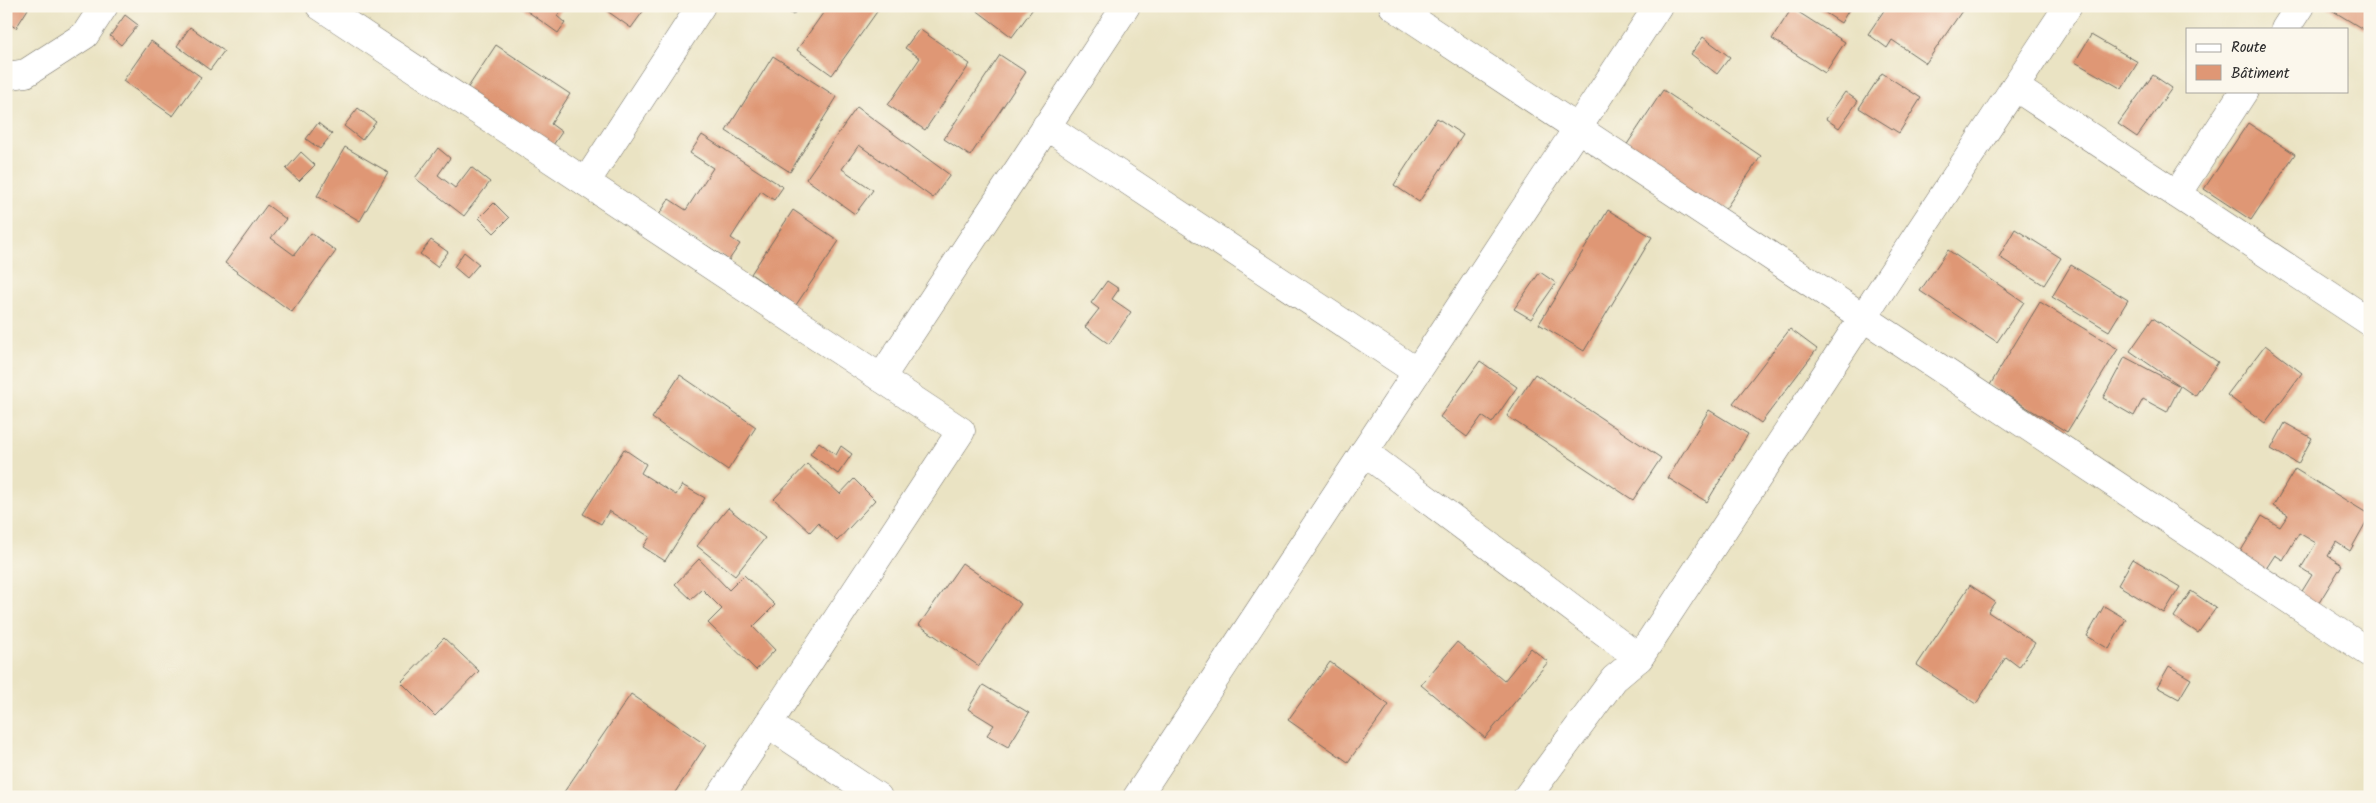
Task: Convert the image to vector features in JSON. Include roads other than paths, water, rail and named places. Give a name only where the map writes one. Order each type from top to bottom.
[{"type":"street","points":[[6,76],[26,73],[86,35],[104,6]]},
{"type":"street","points":[[320,6],[961,431],[720,797]]},
{"type":"street","points":[[586,182],[702,6]]},
{"type":"street","points":[[881,378],[1126,6]]},
{"type":"street","points":[[1393,6],[2370,653]]},
{"type":"street","points":[[1137,797],[1658,6]]},
{"type":"street","points":[[1527,797],[1614,679],[1639,658],[2068,6]]},
{"type":"street","points":[[2286,28],[2300,6]]},
{"type":"street","points":[[2015,87],[2370,322]]},
{"type":"street","points":[[2176,194],[2243,92]]},
{"type":"street","points":[[1046,126],[1417,372]]},
{"type":"street","points":[[1364,452],[1639,658]]},
{"type":"street","points":[[768,724],[878,797]]}]
